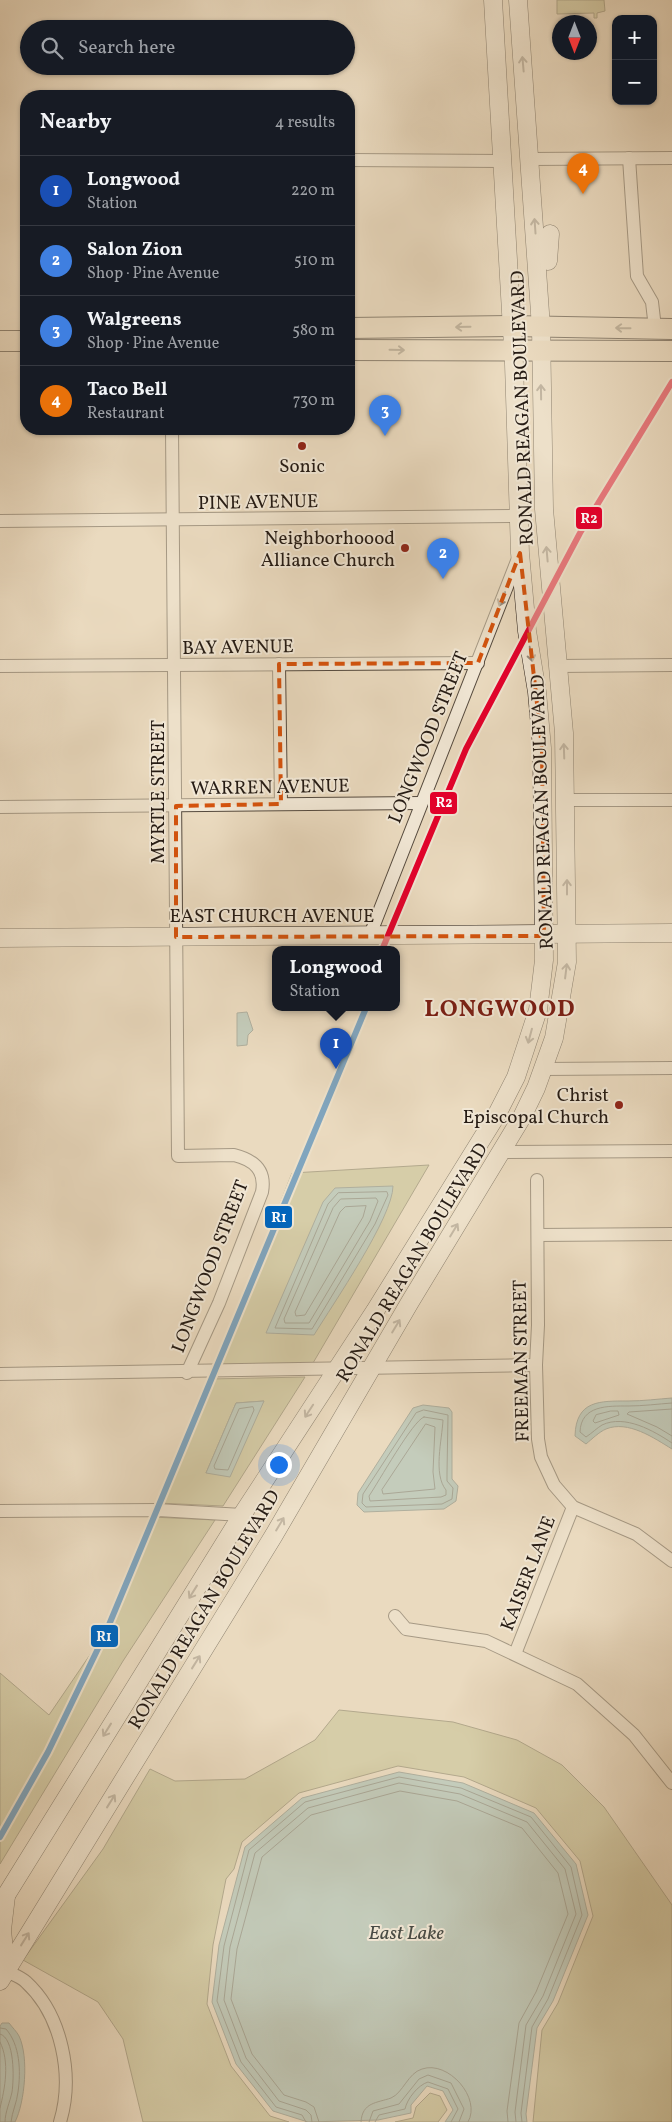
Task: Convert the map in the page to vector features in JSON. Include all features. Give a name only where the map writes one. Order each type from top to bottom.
[{"type":"main road","name":"RONALD REAGAN BOULEVARD","points":[[3,1900],[242,1514],[380,1304],[480,1143],[505,1099],[528,1046],[542,983],[544,936],[542,748],[537,692],[527,631],[517,516],[512,326],[493,0]]},
{"type":"main road","name":"RONALD REAGAN BOULEVARD","points":[[3,1976],[274,1535],[522,1117],[544,1069],[560,1016],[567,962],[566,800],[558,666],[544,509],[541,327],[531,159],[518,0]]},
{"type":"main road","points":[[538,278],[547,267],[550,234]]},
{"type":"main road","points":[[355,328],[512,326],[664,328]]},
{"type":"main road","points":[[0,341],[20,341]]},
{"type":"main road","points":[[355,350],[672,351]]},
{"type":"main road","name":"EAST CHURCH AVENUE","points":[[0,938],[370,935],[567,936],[672,933]]},
{"type":"main road","points":[[480,1143],[501,1152]]},
{"type":"main road","points":[[3,1900],[3,1976]]},
{"type":"street","points":[[630,158],[637,276],[664,328]]},
{"type":"street","points":[[531,159],[672,158]]},
{"type":"street","points":[[355,160],[502,161]]},
{"type":"street","name":"MYRTLE STREET","points":[[172,435],[178,1156]]},
{"type":"street","name":"PINE AVENUE","points":[[0,521],[172,521],[517,516]]},
{"type":"street","name":"LONGWOOD STREET","points":[[370,935],[420,803],[478,663],[520,553]]},
{"type":"street","name":"BAY AVENUE","points":[[0,666],[478,663]]},
{"type":"street","points":[[280,664],[281,804]]},
{"type":"street","points":[[558,666],[672,665]]},
{"type":"street","points":[[566,800],[672,800]]},
{"type":"street","name":"WARREN AVENUE","points":[[0,807],[420,803]]},
{"type":"street","points":[[544,1069],[672,1068]]},
{"type":"street","points":[[501,1152],[672,1151]]},
{"type":"street","name":"LONGWOOD STREET","points":[[178,1156],[243,1157],[259,1167],[263,1180],[262,1192],[219,1302],[187,1373]]},
{"type":"street","name":"FREEMAN STREET","points":[[537,1180],[536,1365],[538,1439],[541,1457],[554,1485],[573,1507],[636,1534],[672,1561]]},
{"type":"street","points":[[538,1235],[672,1234]]},
{"type":"street","points":[[0,1374],[187,1373],[536,1365]]},
{"type":"street","name":"KAISER LANE","points":[[515,1654],[573,1507]]},
{"type":"street","points":[[0,1510],[158,1510],[242,1514]]},
{"type":"street","points":[[396,1616],[406,1630],[486,1641],[577,1684],[634,1735],[672,1783]]},
{"type":"street","points":[[3,1976],[26,1981],[55,2023],[65,2090],[60,2122]]},
{"type":"highlighted area","points":[[520,553],[542,748],[544,936],[176,937],[176,806],[281,804],[279,664],[478,663]]},
{"type":"shaded area","points":[[557,0],[604,0],[605,11],[597,13],[597,15],[594,15],[594,13],[557,14]]},
{"type":"shaded area","points":[[429,1165],[313,1363],[216,1365],[292,1173]]},
{"type":"shaded area","points":[[305,1377],[223,1506],[158,1503],[210,1379]],"holes":[[[264,1401],[206,1473],[236,1403]]]},
{"type":"shaded area","points":[[152,1517],[215,1520],[123,1661],[0,1864],[0,1673],[49,1715],[98,1643]]},
{"type":"shaded area","points":[[339,1710],[453,1722],[517,1740],[562,1765],[604,1807],[672,1905],[672,2122],[533,2122],[542,2030],[558,2003],[593,1916],[580,1861],[536,1808],[464,1777],[398,1766],[299,1793],[242,1842],[234,1869],[226,1879],[213,1945],[207,2004],[231,2066],[270,2116],[289,2122],[143,2122],[123,2039],[98,2002],[23,1960],[103,1849],[150,1769],[175,1781],[245,1779],[315,1740]]},
{"type":"shaded area","points":[[430,2093],[440,2096],[447,2110],[438,2122],[395,2122],[413,2118],[416,2107]]},
{"type":"water","points":[[247,1012],[253,1030],[248,1035],[247,1045],[237,1046],[237,1013]]},
{"type":"water","points":[[393,1186],[390,1200],[373,1239],[314,1335],[266,1333],[323,1202],[335,1188]]},
{"type":"water","points":[[672,1398],[672,1449],[632,1428],[614,1427],[606,1429],[586,1444],[575,1436],[576,1424],[580,1415],[591,1405],[608,1401]]},
{"type":"water","points":[[264,1401],[230,1477],[206,1473],[236,1403]]},
{"type":"water","points":[[423,1405],[449,1408],[452,1412],[452,1479],[458,1486],[456,1501],[444,1509],[364,1512],[357,1505],[358,1493],[413,1408]]},
{"type":"water","name":"East Lake","points":[[399,1772],[463,1783],[534,1813],[576,1864],[588,1915],[553,2001],[537,2028],[526,2114],[527,2122],[445,2122],[453,2110],[443,2091],[427,2086],[411,2105],[411,2113],[378,2120],[308,2122],[273,2111],[236,2064],[212,2002],[219,1945],[245,1847],[302,1798]]},
{"type":"water","points":[[2,2023],[9,2023],[18,2034],[24,2055],[23,2092],[15,2122],[0,2122],[0,2026]]},
{"type":"transit line","name":"R2","points":[[384,946],[466,749],[580,533],[672,382]]},
{"type":"transit line","name":"R1","points":[[0,1837],[48,1752],[106,1632],[365,1011]]},
{"type":"place","name":"Taco Bell","points":[[583,194]]},
{"type":"place","name":"Walgreens","points":[[385,436]]},
{"type":"place","name":"Sonic","points":[[302,446]]},
{"type":"place","name":"Neighborhoood Alliance Church","points":[[405,548]]},
{"type":"place","name":"Salon Zion","points":[[443,579]]},
{"type":"place","name":"Longwood","points":[[336,1069]]},
{"type":"place","name":"Christ Episcopal Church","points":[[619,1105]]},
{"type":"district","name":"LONGWOOD","points":[[500,1008]]}]
